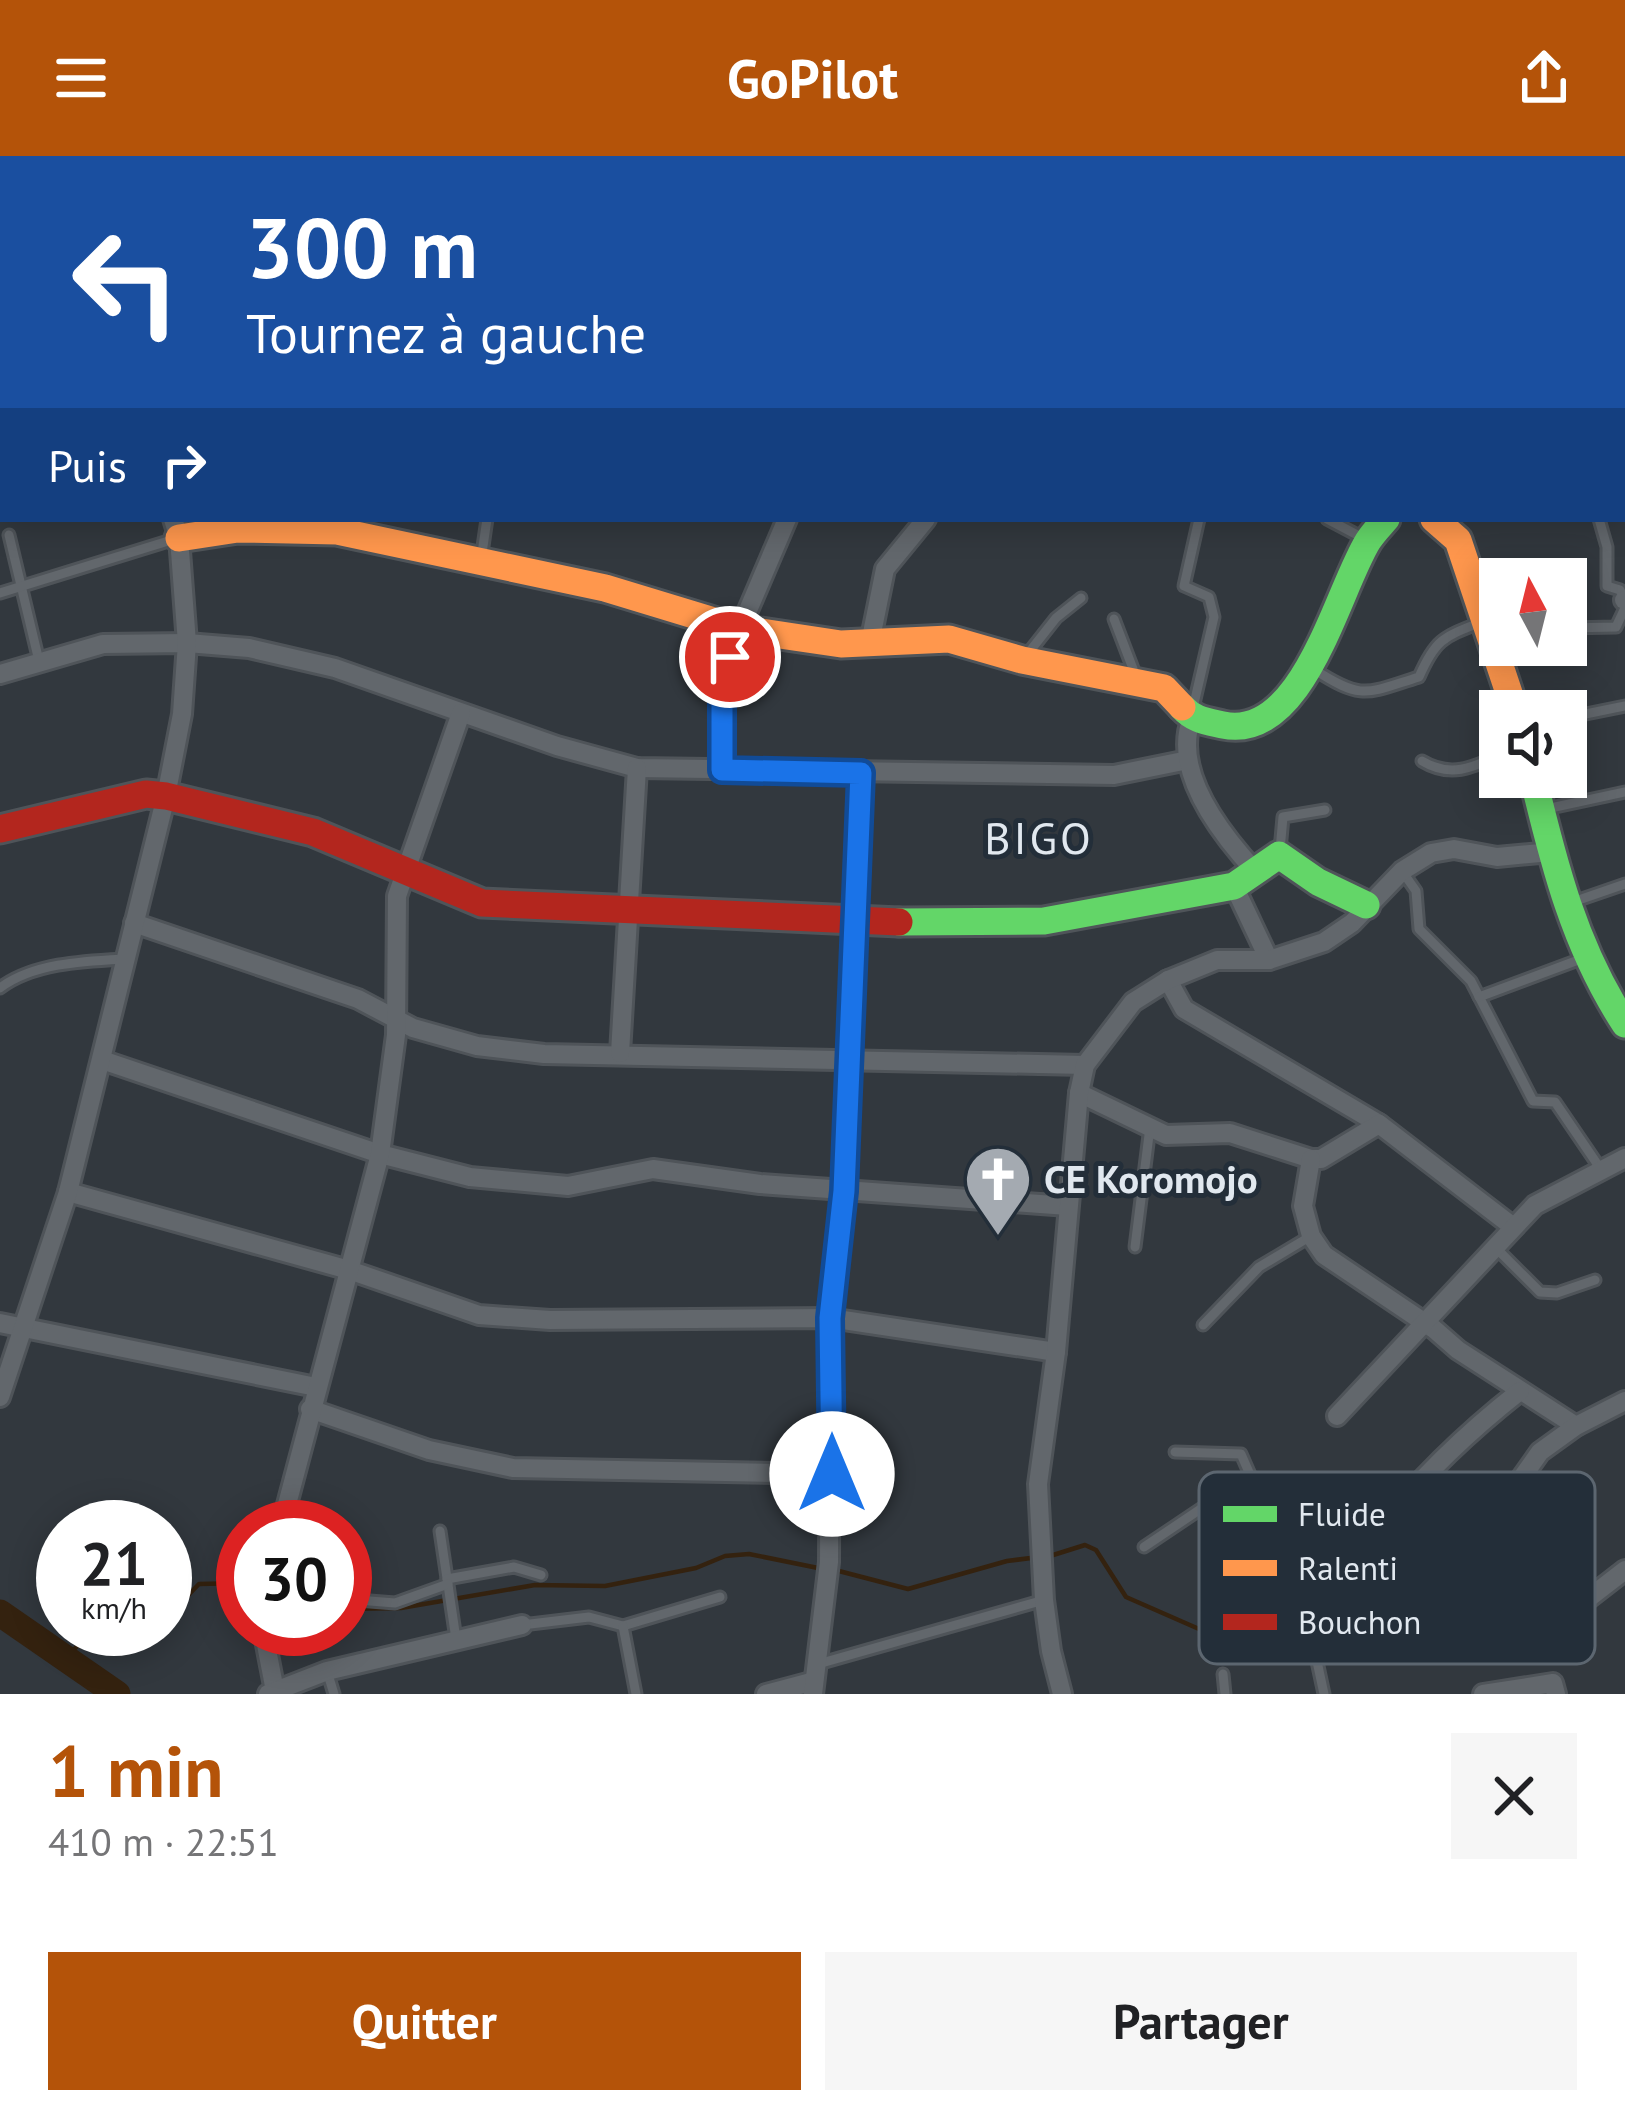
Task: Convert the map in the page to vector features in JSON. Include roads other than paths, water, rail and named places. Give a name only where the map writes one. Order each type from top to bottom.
[{"type":"street","points":[[722,770],[722,686],[740,629],[786,522]]},
{"type":"street","points":[[869,643],[885,569],[924,522]]},
{"type":"street","points":[[0,1397],[68,1192],[166,796],[182,714],[187,643],[176,528],[266,524],[337,531],[605,588],[740,629],[841,644],[950,639],[1022,660],[1164,688],[1192,718],[1234,727],[1270,715],[1310,667],[1377,530]]},
{"type":"street","points":[[1457,529],[1479,593]]},
{"type":"street","points":[[0,674],[103,644],[249,648],[335,668],[637,768],[1114,775],[1188,760]]},
{"type":"street","points":[[288,1500],[380,1154],[396,1017],[398,896],[461,713]]},
{"type":"street","points":[[1192,718],[1185,736],[1188,760],[1245,879],[1269,960]]},
{"type":"street","points":[[620,1053],[637,768]]},
{"type":"street","points":[[766,1694],[812,1680],[828,1569],[830,1318],[844,1191],[861,773]]},
{"type":"street","points":[[0,830],[146,794],[166,796],[313,832],[482,903],[855,922],[1044,921],[1245,879],[1280,855],[1318,882],[1366,904]]},
{"type":"street","points":[[1538,798],[1564,905],[1584,958],[1625,1024]]},
{"type":"street","points":[[1062,1694],[1051,1651],[1039,1558],[1038,1484],[1085,1065],[1133,1002],[1168,980],[1216,961],[1269,960],[1324,942],[1352,922],[1402,872],[1431,853],[1454,849],[1497,857],[1551,852]]},
{"type":"street","points":[[134,923],[358,999],[413,1028],[477,1046],[544,1054],[1085,1065]]},
{"type":"street","points":[[1168,980],[1184,1009],[1379,1124],[1513,1226]]},
{"type":"street","points":[[102,1060],[380,1154],[470,1177],[568,1186],[652,1169],[844,1191],[1068,1206]]},
{"type":"street","points":[[1079,1093],[1166,1135],[1230,1133],[1311,1159],[1321,1159],[1379,1124]]},
{"type":"street","points":[[1337,1416],[1534,1205],[1625,1158]]},
{"type":"street","points":[[1311,1159],[1303,1206],[1311,1236],[1324,1255],[1576,1426]]},
{"type":"street","points":[[68,1192],[349,1270],[479,1315],[550,1321],[830,1318],[1056,1352]]},
{"type":"street","points":[[0,1323],[316,1387]]},
{"type":"street","points":[[1428,1472],[1468,1431],[1520,1391]]},
{"type":"street","points":[[1526,1472],[1540,1452],[1576,1426],[1625,1402]]},
{"type":"street","points":[[310,1409],[429,1450],[513,1468],[832,1474]]},
{"type":"street","points":[[1595,1593],[1625,1570]]},
{"type":"street","points":[[266,1656],[272,1693],[327,1671],[522,1625]]},
{"type":"street","points":[[1483,1694],[1553,1683],[1556,1694]]},
{"type":"lane","points":[[481,560],[487,522]]},
{"type":"lane","points":[[1192,718],[1214,617],[1209,597],[1184,586],[1198,522]]},
{"type":"lane","points":[[1341,522],[1377,530]]},
{"type":"lane","points":[[1587,628],[1616,627],[1625,603],[1620,590],[1607,586],[1607,547],[1600,522]]},
{"type":"lane","points":[[0,593],[176,528]]},
{"type":"lane","points":[[9,535],[39,661]]},
{"type":"lane","points":[[1022,660],[1055,618],[1081,598]]},
{"type":"lane","points":[[1114,619],[1138,685]]},
{"type":"lane","points":[[1310,667],[1343,688],[1364,694],[1419,677],[1442,637],[1479,634]]},
{"type":"lane","points":[[1587,714],[1625,706]]},
{"type":"lane","points":[[1422,761],[1438,771],[1479,766]]},
{"type":"lane","points":[[1541,810],[1625,792]]},
{"type":"lane","points":[[1280,855],[1283,817],[1325,810]]},
{"type":"lane","points":[[1402,872],[1416,891],[1419,929],[1471,981],[1533,1101],[1555,1102],[1602,1171]]},
{"type":"lane","points":[[1564,905],[1625,884]]},
{"type":"lane","points":[[1479,997],[1584,958]]},
{"type":"lane","points":[[0,988],[12,979],[78,962],[124,959]]},
{"type":"lane","points":[[1136,1247],[1150,1127]]},
{"type":"lane","points":[[1203,1325],[1258,1267],[1311,1236]]},
{"type":"lane","points":[[1494,1246],[1540,1292],[1558,1293],[1594,1280]]},
{"type":"lane","points":[[1175,1453],[1241,1454],[1249,1472]]},
{"type":"lane","points":[[1144,1547],[1199,1510]]},
{"type":"lane","points":[[440,1532],[457,1640]]},
{"type":"lane","points":[[372,1601],[395,1603],[449,1592],[514,1567],[542,1575]]},
{"type":"lane","points":[[522,1625],[589,1617],[623,1626],[720,1597]]},
{"type":"lane","points":[[812,1680],[1044,1600]]},
{"type":"lane","points":[[623,1626],[636,1694]]},
{"type":"lane","points":[[1318,1664],[1324,1694]]},
{"type":"lane","points":[[327,1671],[334,1694]]},
{"type":"lane","points":[[1223,1674],[1225,1694]]},
{"type":"waterway","points":[[1050,1556],[1085,1545],[1096,1550],[1126,1597],[1199,1629]]},
{"type":"waterway","points":[[372,1609],[401,1608],[535,1585],[605,1586],[696,1568],[725,1556],[749,1554],[823,1569]]},
{"type":"waterway","points":[[835,1570],[908,1589],[1007,1561],[1039,1557]]},
{"type":"waterway","points":[[192,1591],[199,1584],[216,1584]]},
{"type":"waterway","points":[[0,1613],[117,1694]]},
{"type":"waterway","points":[[63,1660],[67,1656]]},
{"type":"place","name":"CE Koromojo","points":[[998,1238]]},
{"type":"district","name":"BIGO","points":[[1039,838]]}]
